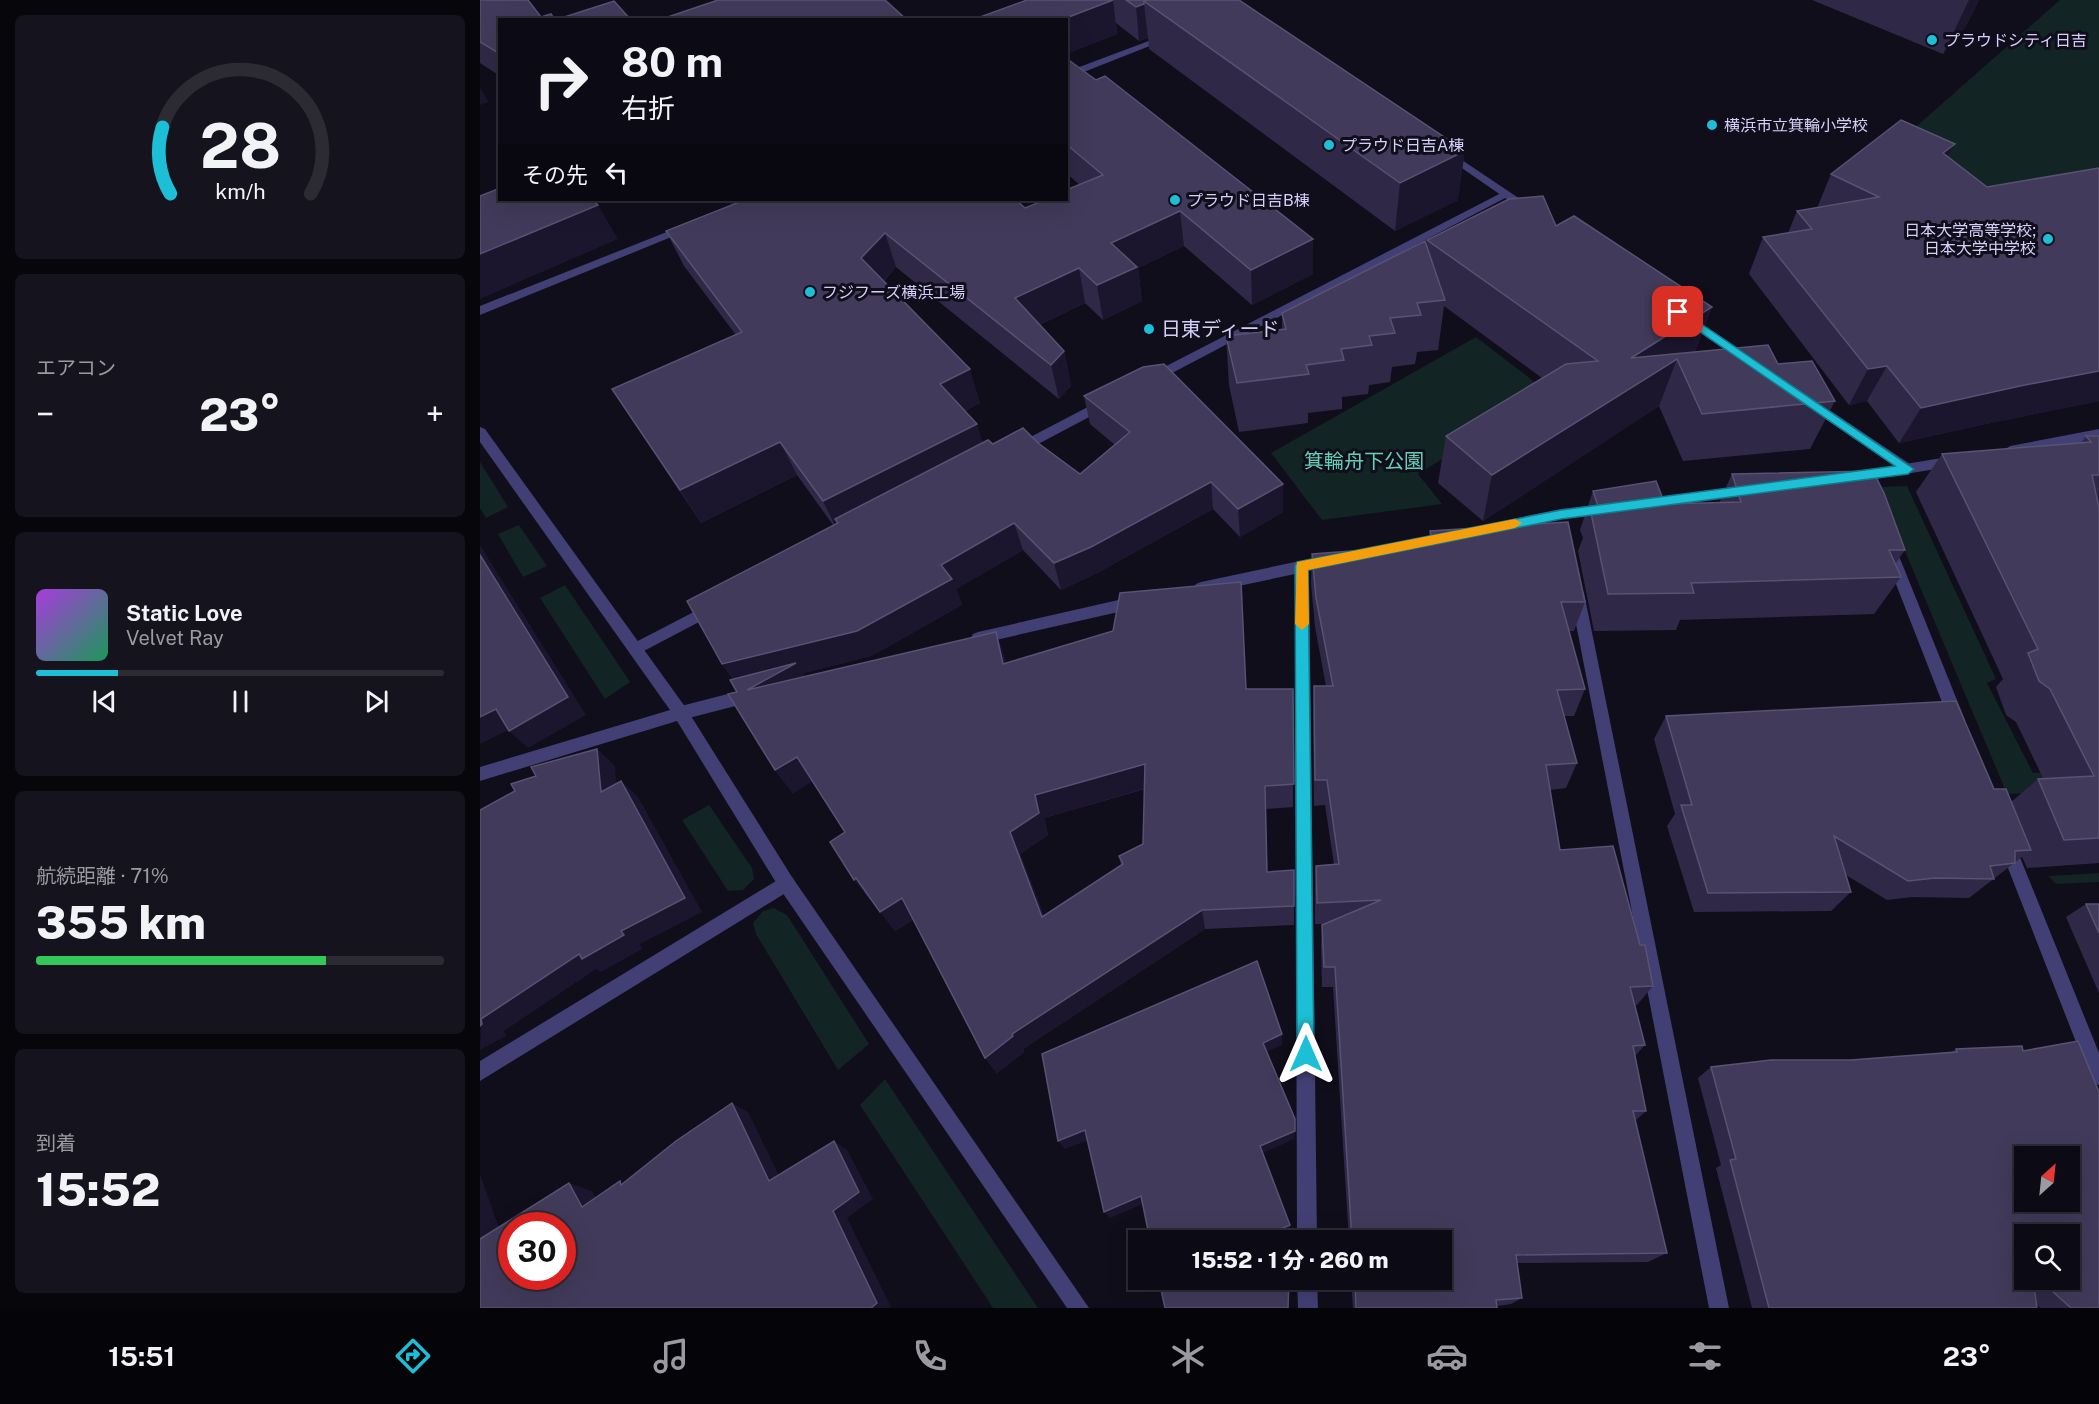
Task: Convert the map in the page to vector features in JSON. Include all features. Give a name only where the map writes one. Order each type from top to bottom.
[{"type":"street","points":[[1068,75],[1174,34]]},
{"type":"street","points":[[1438,147],[1534,214]]},
{"type":"street","points":[[1134,388],[1505,194]]},
{"type":"street","points":[[480,311],[701,222]]},
{"type":"street","points":[[1672,308],[1760,368]]},
{"type":"street","points":[[1800,395],[1908,469]]},
{"type":"street","points":[[1006,455],[1112,399]]},
{"type":"street","points":[[480,432],[681,713],[786,882],[1079,1308]]},
{"type":"street","points":[[1998,453],[2099,434]]},
{"type":"street","points":[[1837,479],[1862,482],[1908,469],[1964,459]]},
{"type":"street","points":[[1185,592],[1465,533],[1562,520],[1625,506],[1757,490]]},
{"type":"street","points":[[1886,541],[1964,736]]},
{"type":"street","points":[[1302,566],[1307,1230]]},
{"type":"street","points":[[1573,573],[1719,1308]]},
{"type":"street","points":[[635,649],[730,599]]},
{"type":"street","points":[[963,641],[1149,599]]},
{"type":"street","points":[[480,774],[681,713],[760,693]]},
{"type":"street","points":[[1999,825],[2099,1076]]},
{"type":"street","points":[[480,1072],[786,882]]},
{"type":"street","points":[[1307,1290],[1308,1308]]},
{"type":"green space","name":"日本大学高等学校; 日本大学中学校","points":[[2060,0],[2099,0],[2099,184],[1983,206],[1911,131]]},
{"type":"green space","name":"箕輪舟下公園","points":[[1476,337],[1549,393],[1418,474],[1442,504],[1322,520],[1271,453]]},
{"type":"green space","points":[[480,462],[508,507],[486,518],[480,508]]},
{"type":"green space","points":[[1907,486],[1996,679],[1987,683],[2033,773],[2099,771],[2099,790],[2007,794],[1878,487]]},
{"type":"green space","points":[[519,525],[547,566],[523,577],[498,534]]},
{"type":"green space","points":[[565,585],[630,682],[605,699],[540,598]]},
{"type":"green space","points":[[709,805],[752,868],[754,879],[743,890],[728,891],[682,820]]},
{"type":"green space","points":[[2099,873],[2099,882],[2056,884],[2048,876]]},
{"type":"green space","points":[[774,908],[787,915],[869,1044],[838,1070],[756,934],[753,923],[763,911]]},
{"type":"green space","points":[[885,1079],[1038,1308],[993,1308],[860,1105]]},
{"type":"building","points":[[480,0],[528,0],[541,17],[551,14],[554,18],[498,18],[498,53],[480,42]]},
{"type":"building","points":[[718,0],[885,0],[905,18],[665,18]]},
{"type":"building","points":[[1027,0],[1113,0],[1066,18],[978,18]]},
{"type":"building","points":[[1126,0],[1146,0],[1144,4],[1136,7]]},
{"type":"building","points":[[1239,0],[1465,151],[1400,183],[1144,1]]},
{"type":"building","points":[[614,1],[629,18],[561,18]]},
{"type":"building","points":[[1068,59],[1096,80],[1105,76],[1313,239],[1251,270],[1180,211],[1111,243],[1137,267],[1097,285],[1079,268],[1015,298],[1064,351],[1051,365],[885,233],[861,258],[970,369],[940,384],[977,424],[823,501],[780,442],[680,490],[612,389],[742,332],[666,231],[742,201],[1017,201],[1025,208],[1042,201],[1068,201],[1068,189],[1103,175],[1068,146]]},
{"type":"building","points":[[1901,120],[1955,144],[1943,153],[1987,187],[2099,168],[2099,371],[1921,408],[1887,366],[1868,369],[1763,237],[1812,229],[1797,211],[1879,197],[1831,174]]},
{"type":"building","points":[[498,189],[498,201],[594,201],[598,205],[480,254],[480,196]]},
{"type":"building","points":[[1543,196],[1556,226],[1574,216],[1712,307],[1631,358],[1768,345],[1778,364],[1812,361],[1835,401],[1702,414],[1677,359],[1492,475],[1446,436],[1566,364],[1598,361],[1427,240],[1509,199]]},
{"type":"building","points":[[1425,241],[1445,300],[1417,303],[1421,315],[1390,318],[1395,333],[1369,336],[1372,345],[1341,349],[1344,360],[1306,365],[1309,374],[1237,383],[1226,336],[1286,329],[1282,313]]},
{"type":"building","points":[[1164,364],[1283,484],[1238,509],[1211,482],[1091,547],[1054,563],[1014,523],[941,565],[952,579],[857,631],[722,664],[687,601],[838,523],[835,519],[988,440],[993,444],[1023,428],[1038,443],[1080,474],[1130,432],[1084,396],[1143,367]]},
{"type":"building","points":[[2086,436],[2099,436],[2099,475],[2092,475],[2099,508],[2099,838],[2064,840],[2038,779],[2094,776],[2050,689],[2039,681],[2028,653],[2038,649],[1942,454],[2091,442]]},
{"type":"building","points":[[1873,471],[1884,493],[1905,550],[1889,550],[1901,577],[1691,583],[1694,593],[1608,594],[1591,513],[1600,512],[1593,491],[1656,481],[1665,504],[1741,502],[1732,474]]},
{"type":"building","points":[[1568,522],[1585,602],[1561,602],[1585,689],[1557,690],[1577,763],[1546,765],[1560,850],[1613,846],[1640,945],[1645,945],[1653,986],[1630,987],[1645,1045],[1633,1046],[1646,1111],[1633,1111],[1667,1253],[1516,1255],[1522,1298],[1496,1300],[1497,1308],[1356,1308],[1355,1290],[1452,1290],[1452,1230],[1351,1230],[1335,967],[1324,967],[1322,925],[1381,900],[1317,903],[1316,866],[1339,864],[1327,780],[1315,780],[1314,686],[1333,686],[1316,598],[1312,554],[1433,545],[1430,531]]},
{"type":"building","points":[[480,555],[568,697],[509,731],[496,709],[480,717]]},
{"type":"building","points":[[1241,582],[1246,689],[1293,689],[1294,784],[1265,786],[1267,872],[1294,870],[1294,906],[1202,910],[1012,1034],[1013,1036],[985,1058],[902,898],[880,912],[856,878],[854,880],[830,842],[845,832],[797,757],[775,770],[728,694],[737,692],[730,680],[796,663],[747,690],[996,632],[1003,664],[1113,631],[1120,593]],"holes":[[[1145,764],[1143,844],[1119,856],[1123,864],[1042,917],[1010,832],[1039,813],[1035,795]]]},
{"type":"building","points":[[1956,701],[1994,789],[2006,789],[2031,850],[2015,851],[2015,863],[1990,866],[1994,879],[1935,878],[1908,881],[1834,836],[1851,892],[1708,893],[1681,805],[1692,805],[1666,716]]},
{"type":"building","points":[[597,749],[601,792],[621,781],[685,898],[621,931],[624,935],[582,959],[579,954],[481,1019],[480,1026],[480,810],[515,791],[511,784],[536,776],[531,767]]},
{"type":"building","points":[[2086,904],[2099,904],[2099,933]]},
{"type":"building","points":[[1257,961],[1282,1034],[1263,1043],[1295,1119],[1295,1131],[1260,1146],[1290,1225],[1278,1230],[1148,1230],[1141,1196],[1104,1212],[1085,1130],[1058,1141],[1042,1054]]},
{"type":"building","points":[[2078,1041],[2099,1092],[2099,1308],[2071,1308],[2051,1290],[2080,1290],[2080,1224],[2014,1224],[2014,1290],[2034,1290],[2037,1308],[1769,1308],[1730,1160],[1736,1159],[1711,1067],[1771,1060],[1851,1060],[1957,1052],[1956,1049],[2022,1046],[2023,1051]]},
{"type":"building","points":[[732,1103],[769,1181],[834,1141],[859,1192],[833,1211],[877,1303],[871,1308],[480,1308],[480,1239],[498,1228],[498,1290],[576,1290],[576,1212],[523,1212],[569,1183],[582,1207],[620,1181],[621,1185],[676,1141]]},
{"type":"building","points":[[1161,1290],[1289,1290],[1288,1308],[1165,1308]]},
{"type":"slow traffic","points":[[1302,624],[1302,566],[1515,523]]},
{"type":"place","name":"プラウドシティ日吉","points":[[1932,40]]},
{"type":"place","name":"横浜市立箕輪小学校","points":[[1712,125]]},
{"type":"place","name":"プラウド日吉A棟","points":[[1329,145]]},
{"type":"place","name":"プラウド日吉B棟","points":[[1175,200]]},
{"type":"place","name":"日本大学高等学校; 日本大学中学校","points":[[2048,239]]},
{"type":"place","name":"フジフーズ横浜工場","points":[[810,292]]},
{"type":"place","name":"日東ディード","points":[[1149,329]]},
{"type":"route","points":[[1306,1054],[1302,566],[1561,514],[1908,469],[1678,312]]}]
